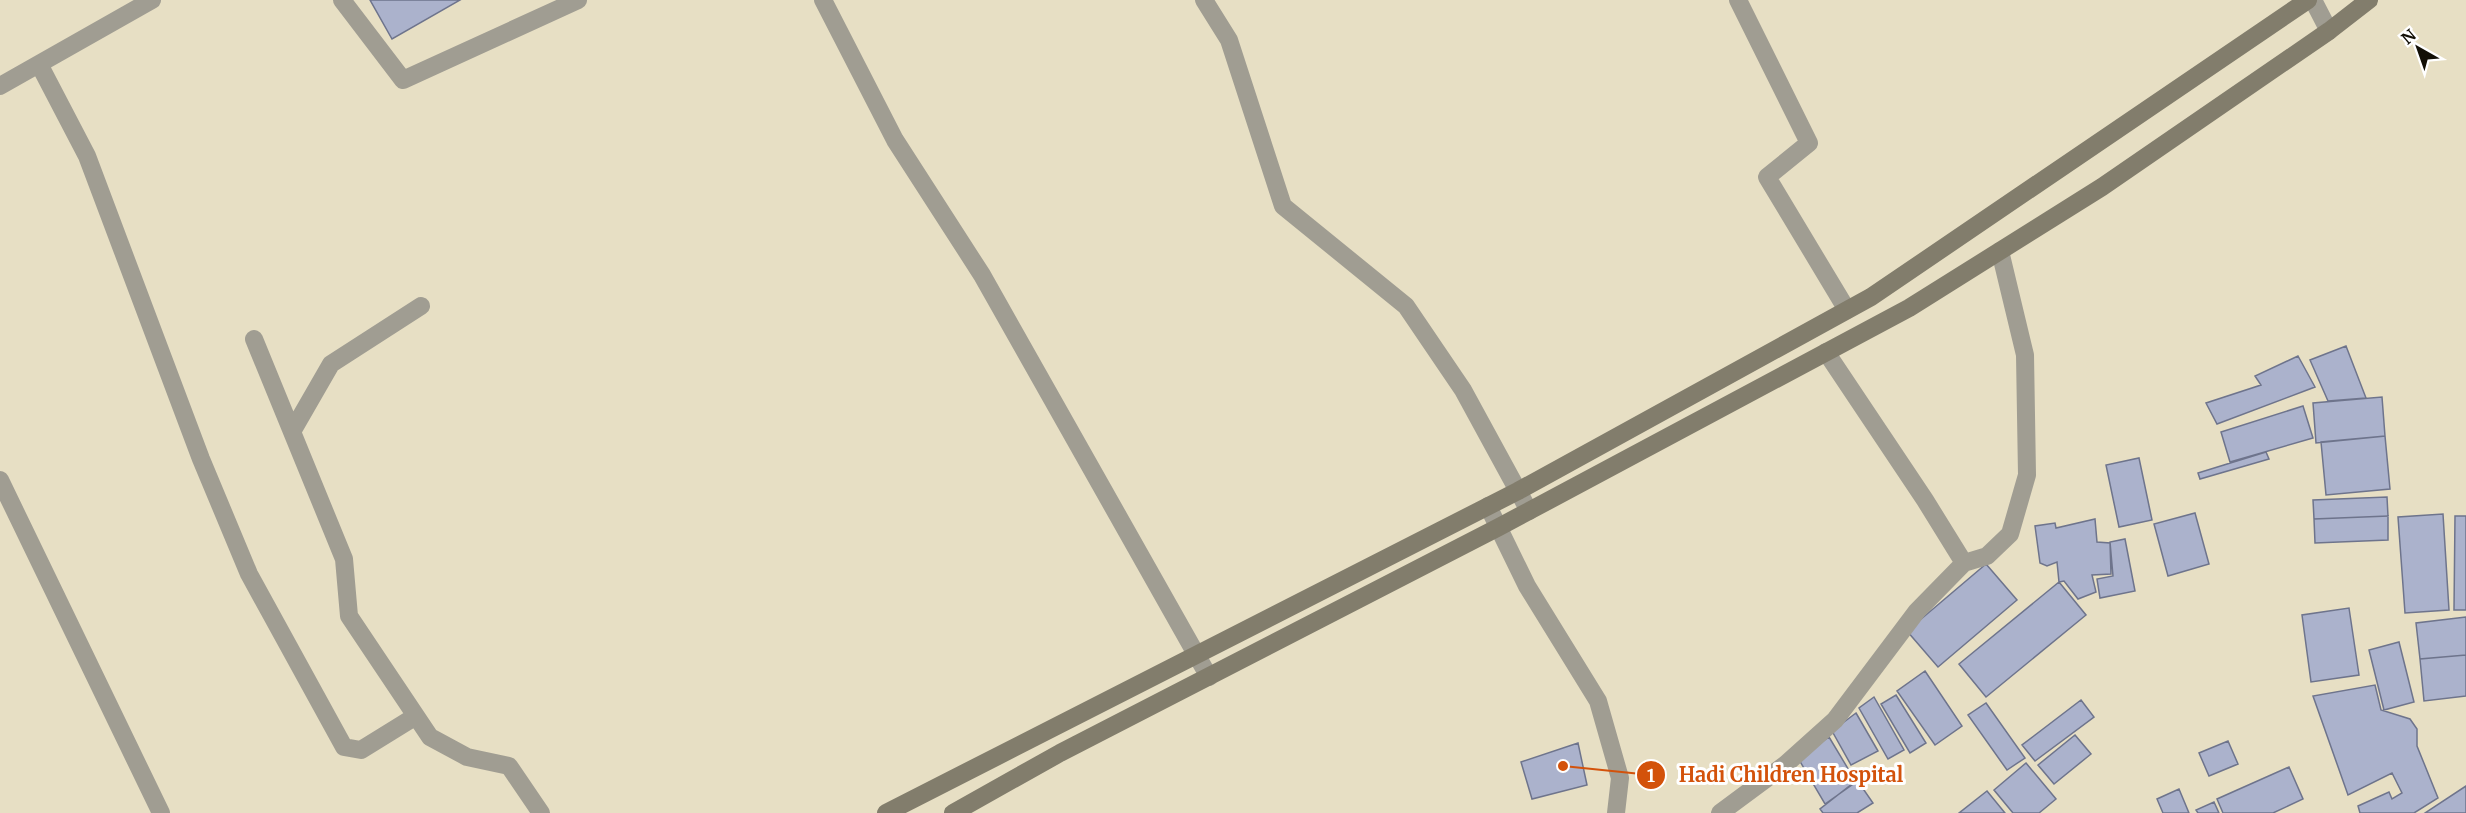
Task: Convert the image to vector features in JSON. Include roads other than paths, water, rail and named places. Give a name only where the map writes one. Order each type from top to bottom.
[{"type":"main road","points":[[886,813],[912,807],[1196,653],[1518,491],[1871,297],[2308,0]]},
{"type":"main road","points":[[953,813],[1060,753],[1529,511],[1909,308],[2102,188],[2329,32],[2368,0]]},
{"type":"street","points":[[0,86],[152,0]]},
{"type":"street","points":[[342,0],[404,80],[578,0]]},
{"type":"street","points":[[823,0],[895,140],[982,275],[1209,677]]},
{"type":"street","points":[[1204,0],[1229,40],[1283,206],[1406,306],[1463,390],[1529,511]]},
{"type":"street","points":[[1738,0],[1809,143],[1767,177],[1847,310]]},
{"type":"street","points":[[2313,0],[2329,32]]},
{"type":"street","points":[[39,64],[87,156],[201,459],[249,574],[344,747],[361,750],[416,716]]},
{"type":"street","points":[[1720,813],[1786,764],[1835,720],[1917,611],[1964,563],[1987,556],[2010,534],[2026,475],[2025,355],[2000,251]]},
{"type":"street","points":[[293,430],[331,364],[420,306]]},
{"type":"street","points":[[254,339],[344,559],[349,616],[430,737],[468,757],[508,766],[541,813]]},
{"type":"street","points":[[1826,352],[1925,500],[1964,563]]},
{"type":"street","points":[[0,480],[161,813]]},
{"type":"street","points":[[1488,506],[1527,586],[1598,701],[1620,778],[1616,813]]},
{"type":"place","name":"Hadi Children Hospital","points":[[1563,766]]}]
